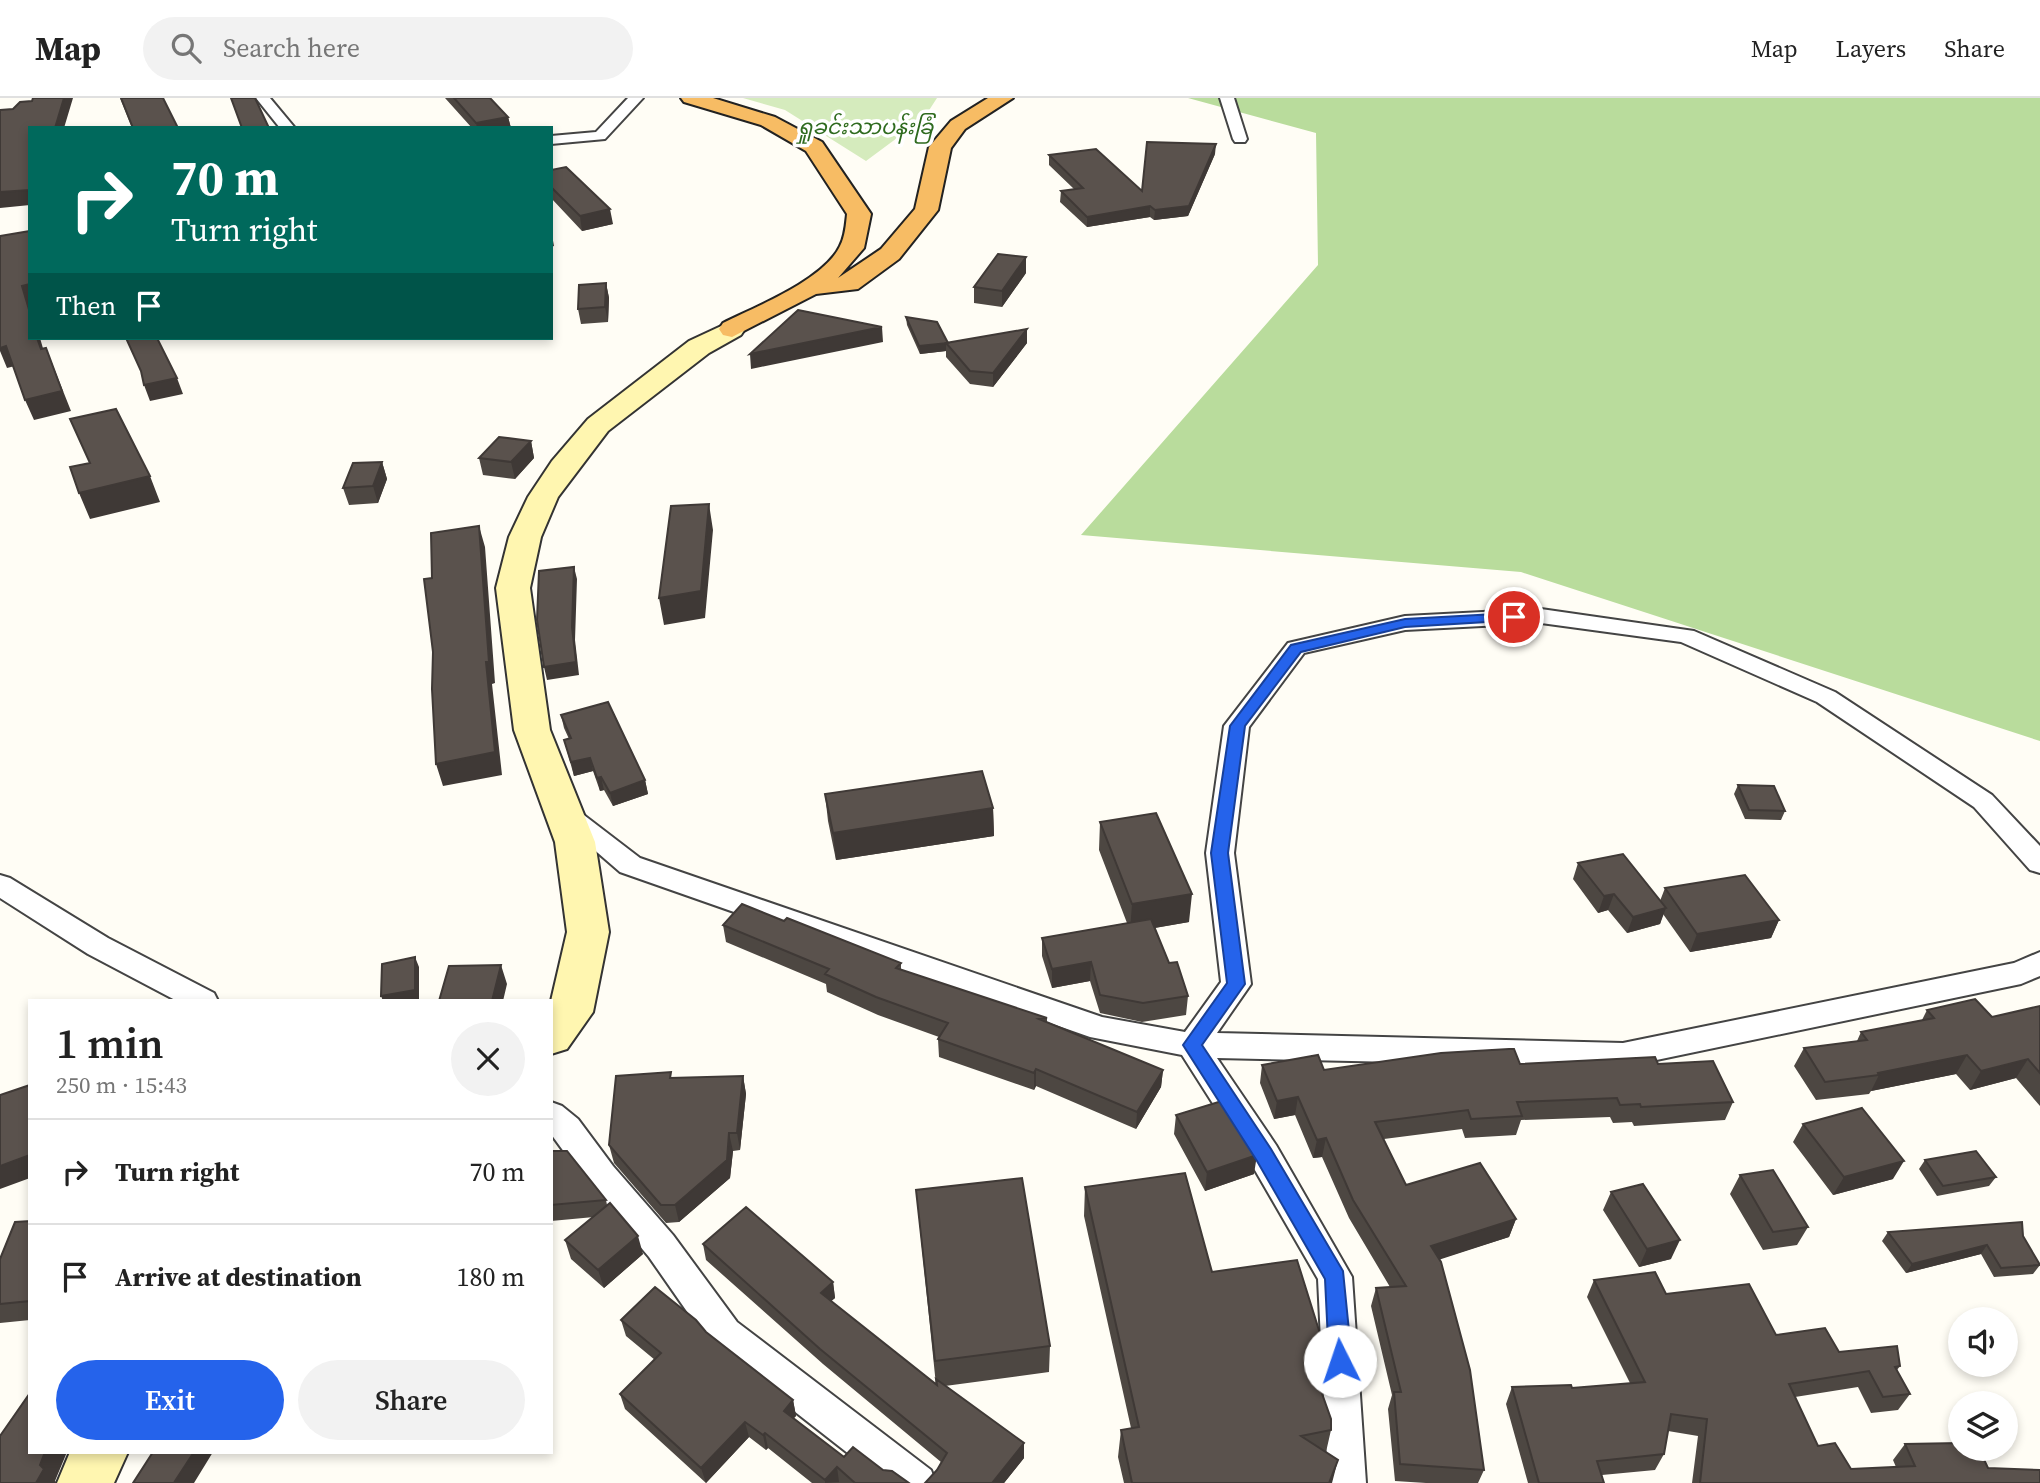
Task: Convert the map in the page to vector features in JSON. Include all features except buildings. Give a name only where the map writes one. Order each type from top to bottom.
[{"type":"highway","points":[[783,286],[807,289],[849,284],[890,254],[926,210],[940,147],[958,125],[1003,98]]},
{"type":"highway","points":[[682,100],[768,121],[814,147],[859,214],[851,251],[807,289],[732,329]]},
{"type":"highway","points":[[682,100],[749,127],[791,152],[833,216]]},
{"type":"highway","points":[[732,329],[825,248]]},
{"type":"main road","points":[[553,1034],[571,1012],[588,932],[575,842],[568,815],[532,730],[513,588],[525,537],[556,477],[598,425],[699,347],[732,329]]},
{"type":"main road","points":[[85,1483],[99,1454]]},
{"type":"street","points":[[262,98],[286,126]]},
{"type":"street","points":[[553,139],[600,136],[636,98]]},
{"type":"street","points":[[1227,98],[1240,139]]},
{"type":"street","points":[[1192,1045],[1236,984],[1220,853],[1237,726],[1296,648],[1405,623],[1541,615],[1686,636],[1826,697],[1983,801],[2040,863]]},
{"type":"street","points":[[568,815],[629,864],[1101,1029],[1192,1045],[1623,1055],[2021,973],[2040,963]]},
{"type":"street","points":[[0,885],[97,946],[199,999]]},
{"type":"street","points":[[1192,1045],[1264,1155],[1335,1278],[1347,1483]]},
{"type":"street","points":[[553,1117],[567,1128],[601,1176],[661,1246],[724,1334],[917,1483]]},
{"type":"green space","name":"ရှုခင်းသာပန်းခြံ","points":[[743,98],[937,98],[924,118],[866,161],[785,110]]},
{"type":"green space","points":[[1188,98],[2040,98],[2040,741],[1521,572],[1081,535],[1318,265],[1316,133]]},
{"type":"route","points":[[1340,1361],[1335,1278],[1264,1155],[1192,1045],[1236,984],[1220,853],[1237,726],[1296,648],[1405,623],[1514,617]]}]
